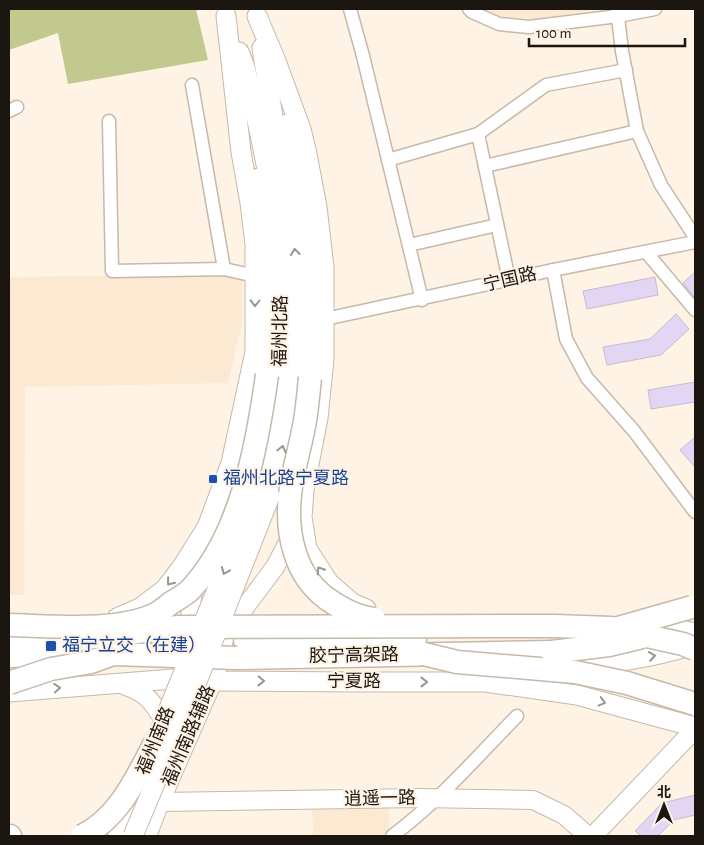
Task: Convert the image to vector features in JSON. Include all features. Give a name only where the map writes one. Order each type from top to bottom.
[{"type":"highway","points":[[297,171],[311,255],[313,335],[304,429],[290,494],[289,530],[298,564],[317,591],[337,606],[366,618],[433,629],[611,628],[683,644],[695,649]]},
{"type":"highway","points":[[9,625],[99,626],[127,623],[156,614],[189,591],[217,554],[232,524],[251,462],[261,420],[267,375],[268,250],[258,180]]},
{"type":"highway","name":"胶宁高架路","points":[[9,638],[178,640],[544,639],[600,634],[695,605]]},
{"type":"highway","name":"胶宁高架路","points":[[9,656],[113,654],[236,658],[552,652],[609,645],[669,630],[695,619]]},
{"type":"highway","name":"胶宁高架路","points":[[78,639],[178,627],[252,626],[433,629]]},
{"type":"highway","points":[[9,683],[51,668],[90,662],[113,654]]},
{"type":"highway","points":[[424,654],[457,662],[575,672],[627,683],[695,704]]},
{"type":"highway","points":[[82,836],[96,829],[120,804],[156,743]]},
{"type":"main road","points":[[204,647],[195,568],[207,527],[231,463],[254,352],[255,276],[250,203],[225,12]]},
{"type":"main road","name":"福州北路","points":[[225,12],[245,67],[277,225],[282,270],[283,336],[280,388],[269,444],[263,495]]},
{"type":"main road","points":[[256,13],[301,129],[317,207],[324,267],[324,359],[318,418],[304,490],[302,517],[307,549],[329,583],[352,603],[377,614],[433,629],[469,621]]},
{"type":"main road","name":"福州北路","points":[[204,647],[282,448],[292,393],[297,335],[298,295],[292,223],[256,13]]},
{"type":"main road","points":[[276,61],[297,171]]},
{"type":"main road","points":[[232,63],[258,180]]},
{"type":"main road","points":[[227,474],[224,491],[225,497],[229,502],[284,519],[298,520],[302,517]]},
{"type":"main road","points":[[9,633],[55,633],[204,647],[225,634],[275,567],[302,517]]},
{"type":"main road","points":[[55,633],[121,618],[140,608],[165,589],[182,567],[207,527]]},
{"type":"main road","points":[[225,634],[433,629],[557,631],[648,616],[695,598]]},
{"type":"main road","points":[[407,621],[660,624],[695,633]]},
{"type":"main road","name":"福州南路辅路","points":[[104,836],[176,671],[204,647],[225,634]]},
{"type":"main road","name":"宁夏路","points":[[9,692],[118,683],[176,671],[204,647],[378,662],[592,664],[666,654],[695,645]]},
{"type":"main road","name":"福州南路辅路","points":[[147,836],[212,681],[204,647]]},
{"type":"main road","name":"福州南路","points":[[118,836],[156,743],[204,647]]},
{"type":"main road","name":"福州南路","points":[[133,836],[204,647]]},
{"type":"main road","points":[[519,664],[555,681],[577,695]]},
{"type":"main road","name":"宁夏路","points":[[9,665],[176,671],[212,681],[485,682],[577,695],[695,728]]},
{"type":"main road","points":[[118,683],[144,694],[152,702],[158,713]]},
{"type":"main road","points":[[593,836],[695,728]]},
{"type":"main road","name":"逍遥一路","points":[[160,802],[437,798],[533,800],[564,815],[588,836]]},
{"type":"street","points":[[350,9],[422,300]]},
{"type":"street","points":[[469,9],[499,24],[529,27],[617,12],[655,9]]},
{"type":"street","points":[[617,12],[636,131],[661,185],[695,237]]},
{"type":"street","points":[[388,160],[478,134],[546,85],[626,70]]},
{"type":"street","points":[[192,85],[224,269]]},
{"type":"street","points":[[109,121],[112,271],[224,269],[255,276]]},
{"type":"street","points":[[485,166],[636,131]]},
{"type":"street","points":[[478,134],[509,280]]},
{"type":"street","points":[[409,245],[498,225]]},
{"type":"street","name":"宁国路","points":[[325,319],[422,300],[553,270],[695,242]]},
{"type":"street","points":[[646,252],[695,310]]},
{"type":"street","points":[[553,270],[566,340],[587,378],[634,431],[695,512]]},
{"type":"street","points":[[392,836],[416,818],[437,798],[517,716]]},
{"type":"shaded area","points":[[483,9],[607,9],[532,19],[499,16]]},
{"type":"shaded area","points":[[242,275],[242,324],[228,383],[25,387],[24,595],[9,595],[9,277]]},
{"type":"shaded area","points":[[312,806],[389,806],[389,830],[379,836],[313,836]]},
{"type":"green space","points":[[9,9],[196,9],[208,60],[68,84],[58,33],[9,50]]},
{"type":"building","points":[[695,272],[695,298],[683,283]]},
{"type":"building","points":[[655,277],[658,295],[587,309],[583,291]]},
{"type":"building","points":[[676,314],[689,329],[661,355],[607,365],[603,347],[650,339]]},
{"type":"building","points":[[695,382],[695,402],[651,409],[648,390]]},
{"type":"building","points":[[695,437],[695,467],[680,450]]},
{"type":"building","points":[[695,795],[695,815],[674,820],[658,836],[641,836],[635,831],[662,803]]},
{"type":"place","name":"福州北路宁夏路","points":[[213,479]]},
{"type":"place","name":"福宁立交（在建）","points":[[51,646]]}]
